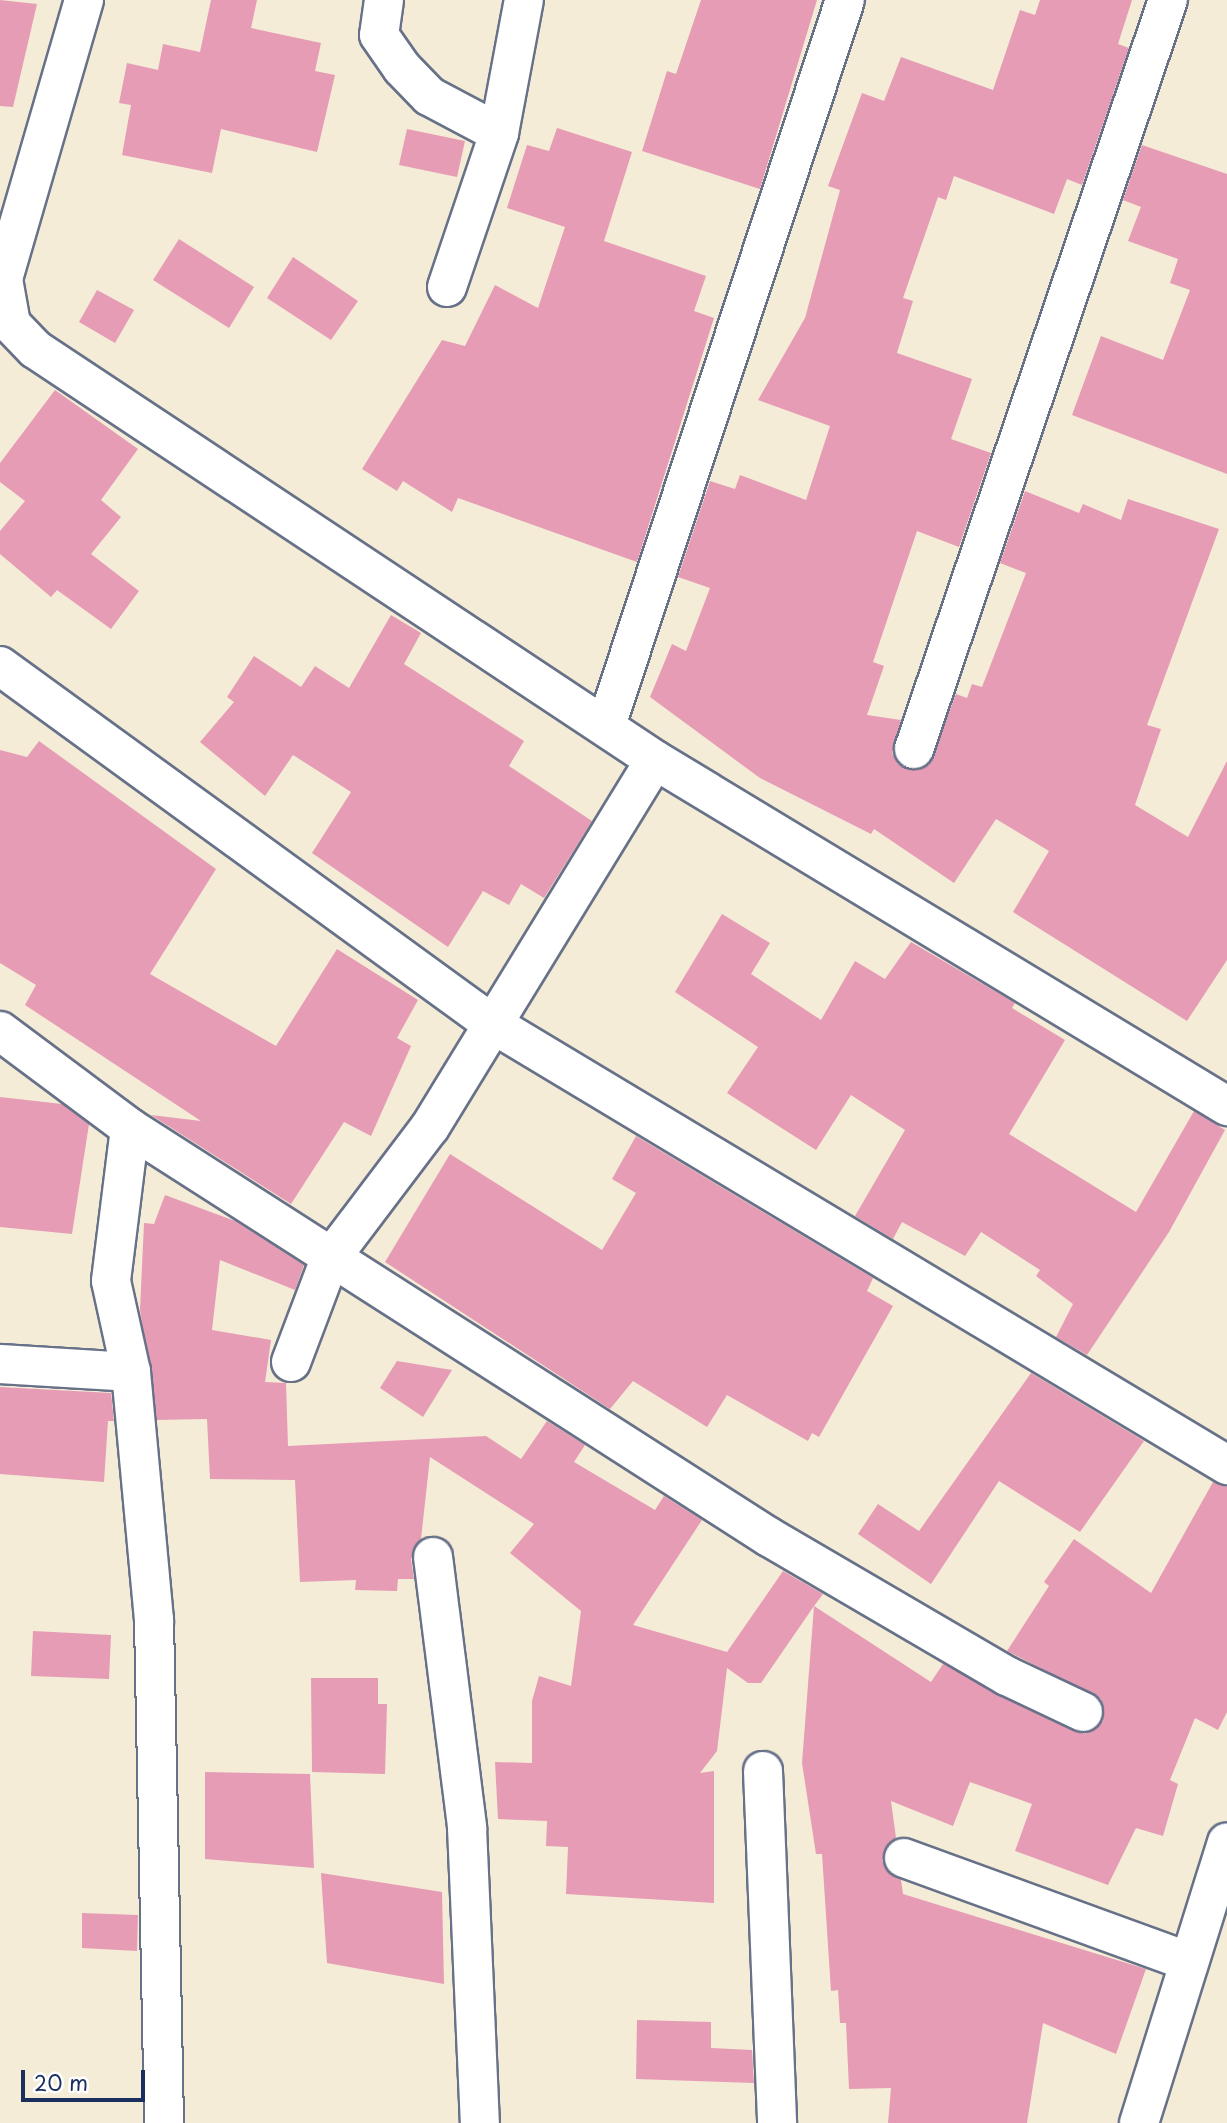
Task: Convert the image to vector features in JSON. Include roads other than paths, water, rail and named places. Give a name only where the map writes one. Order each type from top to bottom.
[{"type":"street","points":[[84,0],[1,279],[11,324],[35,349],[655,760],[1227,1106]]},
{"type":"street","points":[[384,0],[379,35],[402,68],[429,96],[499,133]]},
{"type":"street","points":[[447,287],[499,133],[524,0]]},
{"type":"street","points":[[606,726],[845,0]]},
{"type":"street","points":[[914,748],[1168,0]]},
{"type":"street","points":[[0,666],[491,1023],[1227,1465]]},
{"type":"street","points":[[291,1362],[330,1259],[430,1127],[491,1023],[655,760]]},
{"type":"street","points":[[0,1031],[130,1128],[330,1259],[769,1537],[1007,1676],[1083,1712]]},
{"type":"street","points":[[130,1128],[111,1281],[131,1372],[154,1620],[164,2123]]},
{"type":"street","points":[[0,1364],[131,1372]]},
{"type":"street","points":[[433,1557],[467,1828],[480,2123]]},
{"type":"street","points":[[763,1771],[777,2123]]},
{"type":"street","points":[[1139,2123],[1185,1960],[1227,1842]]},
{"type":"street","points":[[904,1858],[1185,1960]]}]
